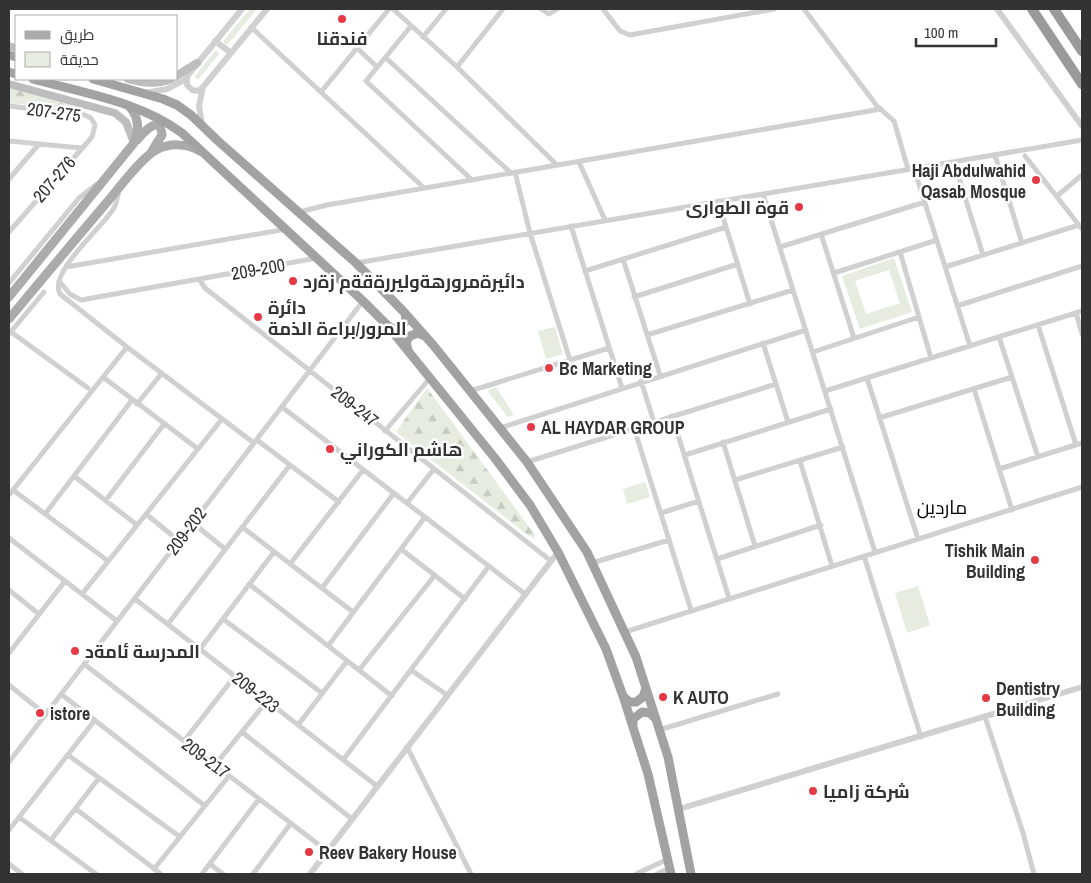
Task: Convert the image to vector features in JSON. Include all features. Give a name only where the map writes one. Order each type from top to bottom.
[{"type":"highway","points":[[1032,9],[1082,84]]},
{"type":"highway","points":[[1054,9],[1082,50]]},
{"type":"highway","points":[[37,80],[155,115],[182,133],[287,229],[387,325],[494,457],[530,505],[558,552],[606,648],[648,774],[670,867]]},
{"type":"highway","points":[[105,80],[129,82],[145,93],[177,105],[202,124],[300,212],[356,263],[403,311],[527,462],[587,552],[625,632],[645,683],[668,757],[691,874]]},
{"type":"highway","points":[[387,325],[393,329],[402,327],[406,319],[403,311]]},
{"type":"highway","points":[[409,353],[406,344],[410,336],[418,333],[427,338]]},
{"type":"highway","points":[[623,696],[629,702],[640,700],[645,693],[645,683]]},
{"type":"highway","points":[[633,727],[635,715],[642,712],[650,713],[658,725]]},
{"type":"main road","points":[[178,75],[197,64]]},
{"type":"main road","points":[[129,82],[156,83],[168,80]]},
{"type":"main road","points":[[9,84],[115,113],[126,122],[134,143]]},
{"type":"main road","points":[[129,106],[135,115],[138,125],[134,143]]},
{"type":"main road","points":[[9,297],[134,143],[150,127],[159,127],[162,131],[162,137],[150,154],[119,188],[66,261],[9,319]]},
{"type":"main road","points":[[150,154],[157,149],[173,145],[189,146],[204,153]]},
{"type":"street","points":[[145,93],[172,87],[187,77],[242,9]]},
{"type":"street","points":[[187,77],[187,85],[192,90],[198,91],[203,87],[267,9]]},
{"type":"street","points":[[321,92],[389,9]]},
{"type":"street","points":[[393,9],[457,67],[557,165]]},
{"type":"street","points":[[423,37],[446,9]]},
{"type":"street","points":[[457,67],[503,9]]},
{"type":"street","points":[[541,9],[549,14],[552,14],[557,9]]},
{"type":"street","points":[[602,9],[620,31],[630,35],[774,9]]},
{"type":"street","points":[[804,9],[881,109],[896,124],[911,169],[925,202],[970,346]]},
{"type":"street","points":[[997,9],[1082,126]]},
{"type":"street","points":[[411,26],[366,81],[472,180]]},
{"type":"street","points":[[251,27],[424,188]]},
{"type":"street","points":[[215,41],[230,52]]},
{"type":"street","points":[[357,48],[377,67]]},
{"type":"street","points":[[386,58],[513,173],[570,360]]},
{"type":"street","points":[[202,124],[199,106],[203,87]]},
{"type":"street","name":"207-275","points":[[9,106],[85,115],[91,118],[95,125]]},
{"type":"street","points":[[300,212],[318,206],[881,109]]},
{"type":"street","name":"207-276","points":[[9,232],[92,137],[95,125]]},
{"type":"street","points":[[356,263],[1082,140]]},
{"type":"street","points":[[9,141],[81,148]]},
{"type":"street","points":[[9,179],[39,144]]},
{"type":"street","points":[[995,155],[1022,243]]},
{"type":"street","points":[[945,267],[1081,227],[1025,156]]},
{"type":"street","points":[[580,162],[605,220]]},
{"type":"street","points":[[954,162],[984,255]]},
{"type":"street","points":[[1057,196],[1082,175]]},
{"type":"street","points":[[9,283],[79,198],[104,180]]},
{"type":"street","points":[[763,194],[875,552]]},
{"type":"street","points":[[718,201],[750,304]]},
{"type":"street","points":[[780,247],[925,202]]},
{"type":"street","points":[[9,222],[14,226]]},
{"type":"street","points":[[571,226],[622,388]]},
{"type":"street","points":[[585,271],[726,227]]},
{"type":"street","points":[[287,229],[66,261],[58,290],[60,294],[222,419],[290,465],[339,502]]},
{"type":"street","points":[[822,234],[854,338]]},
{"type":"street","points":[[834,273],[937,240]]},
{"type":"street","points":[[900,252],[931,358]]},
{"type":"street","name":"209-200","points":[[59,281],[70,294],[81,300],[317,258]]},
{"type":"street","points":[[623,260],[660,376]]},
{"type":"street","points":[[634,297],[738,264]]},
{"type":"street","points":[[958,306],[1082,266]]},
{"type":"street","name":"209-247","points":[[199,279],[205,288],[551,561]]},
{"type":"street","points":[[646,335],[793,290]]},
{"type":"street","points":[[44,292],[10,333],[88,388]]},
{"type":"street","name":"209-202","points":[[9,760],[363,301]]},
{"type":"street","points":[[825,391],[1082,311]]},
{"type":"street","points":[[1076,313],[1082,334]]},
{"type":"street","points":[[813,352],[919,318]]},
{"type":"street","points":[[1038,325],[1076,445]]},
{"type":"street","points":[[500,428],[806,330]]},
{"type":"street","points":[[999,337],[1038,457]]},
{"type":"street","points":[[763,343],[788,422]]},
{"type":"street","points":[[9,495],[128,347]]},
{"type":"street","points":[[470,391],[609,348]]},
{"type":"street","points":[[137,404],[162,373]]},
{"type":"street","points":[[103,377],[198,450]]},
{"type":"street","points":[[879,418],[1012,377]]},
{"type":"street","points":[[386,430],[430,378]]},
{"type":"street","points":[[867,378],[918,539]]},
{"type":"street","points":[[641,382],[654,422]]},
{"type":"street","points":[[527,462],[776,384]]},
{"type":"street","points":[[974,389],[1012,510]]},
{"type":"street","points":[[45,514],[132,400]]},
{"type":"street","points":[[282,407],[526,594]]},
{"type":"street","points":[[685,455],[830,409]]},
{"type":"street","points":[[672,416],[729,598]]},
{"type":"street","points":[[82,594],[222,419]]},
{"type":"street","points":[[106,500],[164,424]]},
{"type":"street","points":[[634,428],[691,610]]},
{"type":"street","points":[[723,442],[755,546]]},
{"type":"street","points":[[999,469],[1082,443]]},
{"type":"street","points":[[735,480],[842,447]]},
{"type":"street","points":[[800,461],[832,566]]},
{"type":"street","points":[[168,624],[290,465]]},
{"type":"street","points":[[407,504],[434,469]]},
{"type":"street","points":[[290,564],[363,470]]},
{"type":"street","points":[[74,476],[137,525]]},
{"type":"street","points":[[625,632],[1082,487]]},
{"type":"street","points":[[13,490],[108,561]]},
{"type":"street","points":[[322,588],[394,493]]},
{"type":"street","points":[[661,513],[699,501]]},
{"type":"street","points":[[146,514],[179,541]]},
{"type":"street","points":[[328,646],[425,517]]},
{"type":"street","points":[[193,523],[226,549]]},
{"type":"street","points":[[717,558],[820,525]]},
{"type":"street","points":[[242,527],[353,612]]},
{"type":"street","points":[[9,538],[117,621]]},
{"type":"street","points":[[592,563],[669,540]]},
{"type":"street","points":[[401,549],[465,598]]},
{"type":"street","points":[[200,649],[274,552]]},
{"type":"street","points":[[310,874],[558,552]]},
{"type":"street","points":[[864,556],[920,737]]},
{"type":"street","points":[[343,760],[489,566]]},
{"type":"street","points":[[359,670],[435,576]]},
{"type":"street","points":[[9,653],[65,581]]},
{"type":"street","points":[[249,584],[392,696]]},
{"type":"street","points":[[9,590],[39,614]]},
{"type":"street","name":"209-223","points":[[135,598],[377,786]]},
{"type":"street","points":[[224,619],[322,693]]},
{"type":"street","points":[[298,725],[347,661]]},
{"type":"street","name":"209-217","points":[[84,664],[328,851]]},
{"type":"street","points":[[412,670],[447,695]]},
{"type":"street","points":[[184,741],[235,676]]},
{"type":"street","points":[[9,685],[46,714]]},
{"type":"street","points":[[679,809],[1082,687]]},
{"type":"street","points":[[920,737],[938,734],[1082,691]]},
{"type":"street","points":[[61,694],[205,806]]},
{"type":"street","points":[[658,725],[778,694]]},
{"type":"street","points":[[215,765],[267,701]]},
{"type":"street","points":[[9,830],[95,720]]},
{"type":"street","points":[[986,720],[1034,874]]},
{"type":"street","points":[[242,732],[352,819]]},
{"type":"street","points":[[408,747],[471,874]]},
{"type":"street","points":[[68,755],[180,837]]},
{"type":"street","points":[[154,869],[229,776]]},
{"type":"street","points":[[51,840],[99,778]]},
{"type":"street","points":[[202,874],[259,799]]},
{"type":"street","points":[[76,809],[161,874]]},
{"type":"street","points":[[19,817],[96,874]]},
{"type":"street","points":[[253,874],[291,823]]},
{"type":"street","points":[[9,864],[22,874]]},
{"type":"street","points":[[210,864],[223,874]]},
{"type":"street","points":[[636,874],[670,867]]},
{"type":"street","points":[[657,874],[670,867]]},
{"type":"green space","points":[[250,9],[257,9],[228,44],[225,44],[223,41]]},
{"type":"green space","points":[[215,51],[218,51],[219,54],[198,80],[194,77]]},
{"type":"green space","points":[[9,88],[84,109],[9,103]]},
{"type":"green space","points":[[894,258],[912,312],[860,329],[842,276]],"holes":[[[889,270],[900,303],[866,314],[855,281]]]},
{"type":"green space","points":[[555,327],[563,354],[546,359],[538,331]]},
{"type":"green space","points":[[496,387],[514,415],[508,417],[488,392]]},
{"type":"green space","points":[[427,388],[535,535],[534,538],[396,432]]},
{"type":"green space","points":[[645,482],[650,497],[627,504],[623,489]]},
{"type":"green space","points":[[918,586],[930,625],[907,633],[895,593]]},
{"type":"place","name":"فندقنا","points":[[342,19]]},
{"type":"place","name":"Haji Abdulwahid Qasab Mosque","points":[[1036,180]]},
{"type":"place","name":"قوة الطواری","points":[[799,207]]},
{"type":"place","name":"دائيرةمرورهةوليررةقةم زةرد","points":[[293,281]]},
{"type":"place","name":"دائرة المرور/براءة الذمة","points":[[258,317]]},
{"type":"place","name":"Bc Marketing","points":[[549,368]]},
{"type":"place","name":"AL HAYDAR GROUP","points":[[531,427]]},
{"type":"place","name":"هاشم الكوراني","points":[[330,449]]},
{"type":"place","name":"Tishik Main Building","points":[[1035,560]]},
{"type":"place","name":"المدرسة ئامةد","points":[[75,651]]},
{"type":"place","name":"K AUTO","points":[[663,697]]},
{"type":"place","name":"Dentistry Building","points":[[986,698]]},
{"type":"place","name":"istore","points":[[40,713]]},
{"type":"place","name":"شركة زاميا","points":[[813,791]]},
{"type":"place","name":"Reev Bakery House","points":[[309,852]]},
{"type":"district","name":"ماردین","points":[[942,507]]}]
